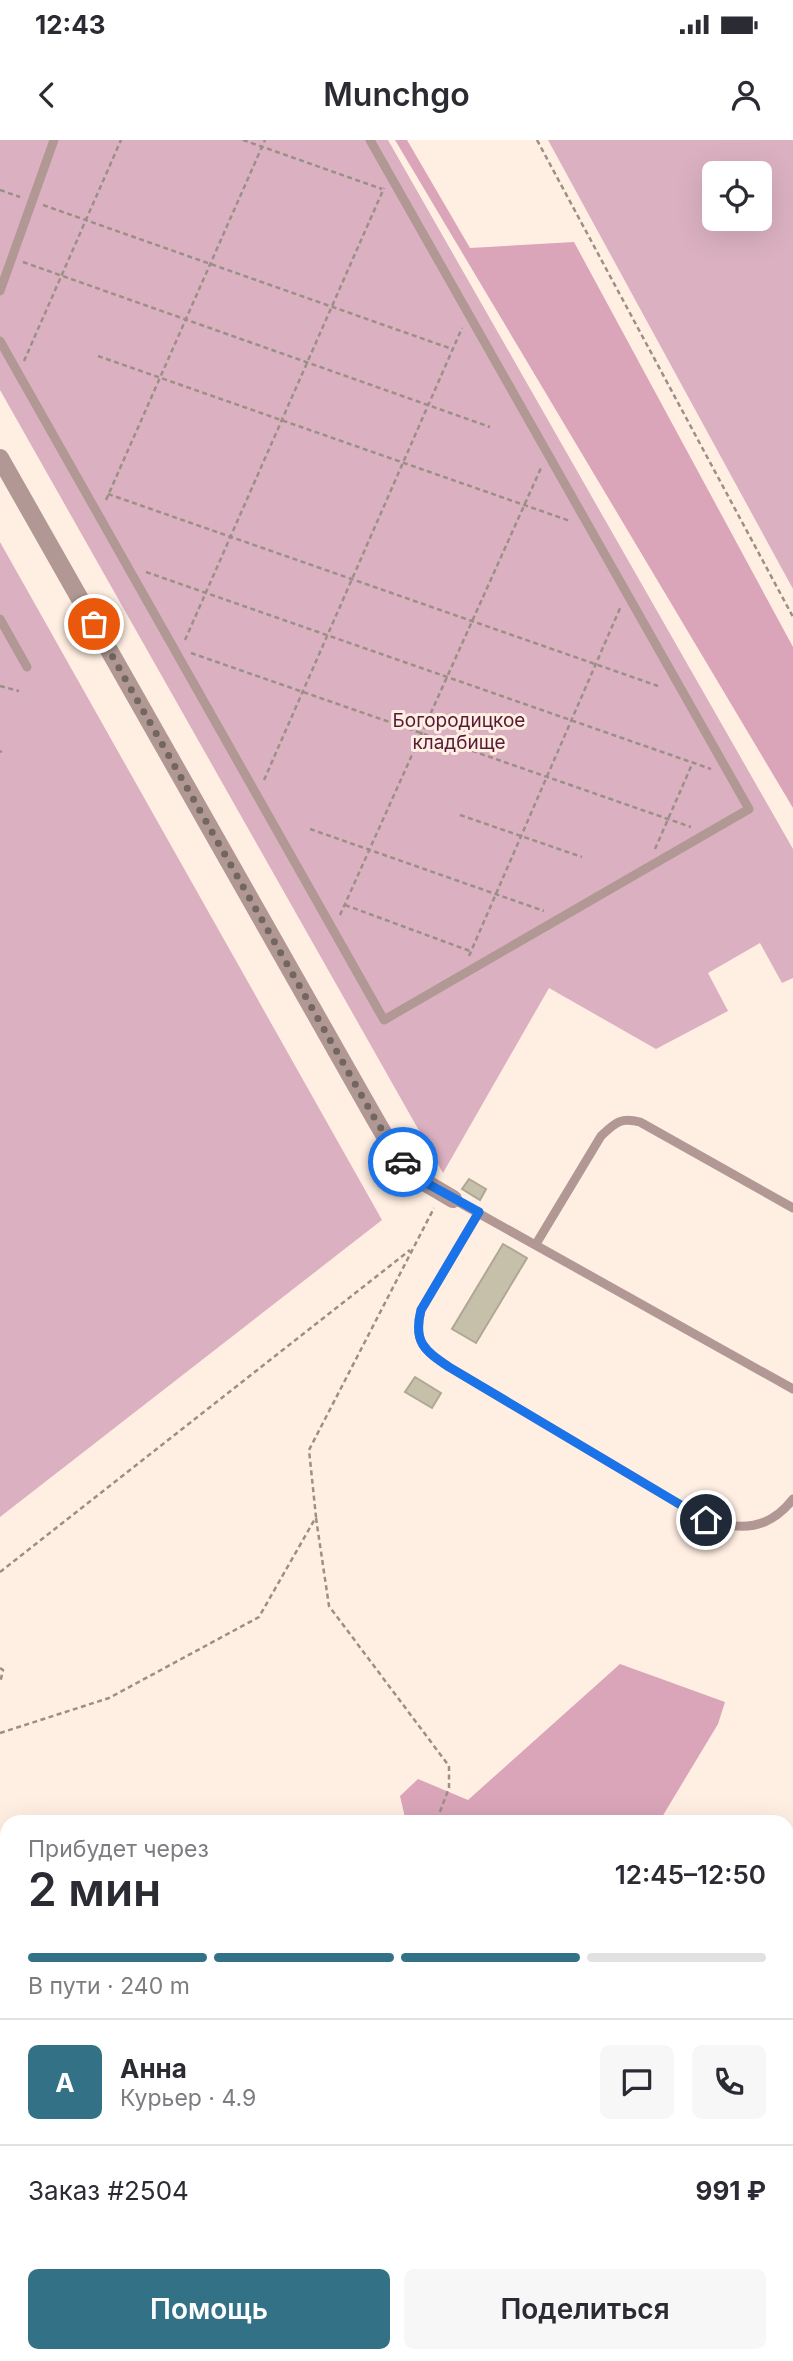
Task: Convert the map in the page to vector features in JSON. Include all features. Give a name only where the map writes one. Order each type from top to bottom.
[{"type":"street","points":[[0,458],[396,1155],[419,1179],[447,1196]]},
{"type":"lane","points":[[0,291],[54,140]]},
{"type":"lane","points":[[0,341],[384,1020],[749,809],[370,140]]},
{"type":"lane","points":[[0,619],[27,667]]},
{"type":"lane","points":[[536,1244],[601,1136],[614,1124],[626,1119],[640,1122],[793,1208]]},
{"type":"lane","points":[[447,1196],[793,1389]]},
{"type":"lane","points":[[479,1212],[421,1310],[417,1326],[419,1338],[426,1351],[706,1520],[725,1526],[746,1527],[761,1523],[783,1511],[793,1499]]},
{"type":"path","points":[[19,373],[121,140]]},
{"type":"path","points":[[243,140],[383,190]]},
{"type":"path","points":[[99,516],[265,140]]},
{"type":"path","points":[[537,140],[793,617]]},
{"type":"path","points":[[390,175],[181,650],[707,833]]},
{"type":"path","points":[[0,190],[453,349]]},
{"type":"path","points":[[12,258],[490,427]]},
{"type":"path","points":[[257,796],[468,314]]},
{"type":"path","points":[[98,356],[573,522]]},
{"type":"path","points":[[334,932],[548,454]]},
{"type":"path","points":[[108,494],[658,686]]},
{"type":"path","points":[[143,571],[730,775]]},
{"type":"path","points":[[460,976],[627,594]]},
{"type":"path","points":[[0,686],[19,691]]},
{"type":"path","points":[[647,868],[693,762]]},
{"type":"path","points":[[460,815],[582,857]]},
{"type":"path","points":[[310,829],[544,912]]},
{"type":"path","points":[[345,905],[471,951]]},
{"type":"path","points":[[439,1815],[449,1788],[449,1766],[329,1606],[309,1450],[413,1248],[447,1196]]},
{"type":"path","points":[[0,1572],[413,1248]]},
{"type":"path","points":[[0,1733],[109,1698],[259,1617],[316,1517]]},
{"type":"path","points":[[0,1668],[3,1670],[0,1683]]},
{"type":"green space","name":"Богородицкое кладбище","points":[[0,140],[388,140],[793,849],[793,978],[782,983],[760,943],[708,973],[728,1011],[656,1049],[549,988],[443,1173],[0,390]]},
{"type":"green space","points":[[548,140],[793,140],[793,589]]},
{"type":"green space","points":[[0,542],[382,1220],[0,1517]]},
{"type":"shaded area","points":[[395,140],[407,140],[470,248],[574,242],[793,647],[793,808]]},
{"type":"shaded area","points":[[620,1664],[725,1702],[718,1724],[663,1815],[404,1815],[400,1796],[418,1779],[468,1800]]},
{"type":"building","points":[[469,1179],[486,1189],[480,1200],[462,1189]]},
{"type":"building","points":[[503,1244],[527,1258],[476,1343],[452,1329]]},
{"type":"building","points":[[415,1377],[441,1393],[432,1408],[405,1392]]},
{"type":"way so far","points":[[94,624],[375,1119],[403,1162]]},
{"type":"route","points":[[403,1162],[419,1179],[479,1212],[421,1310],[417,1326],[419,1338],[426,1351],[706,1520]]}]
